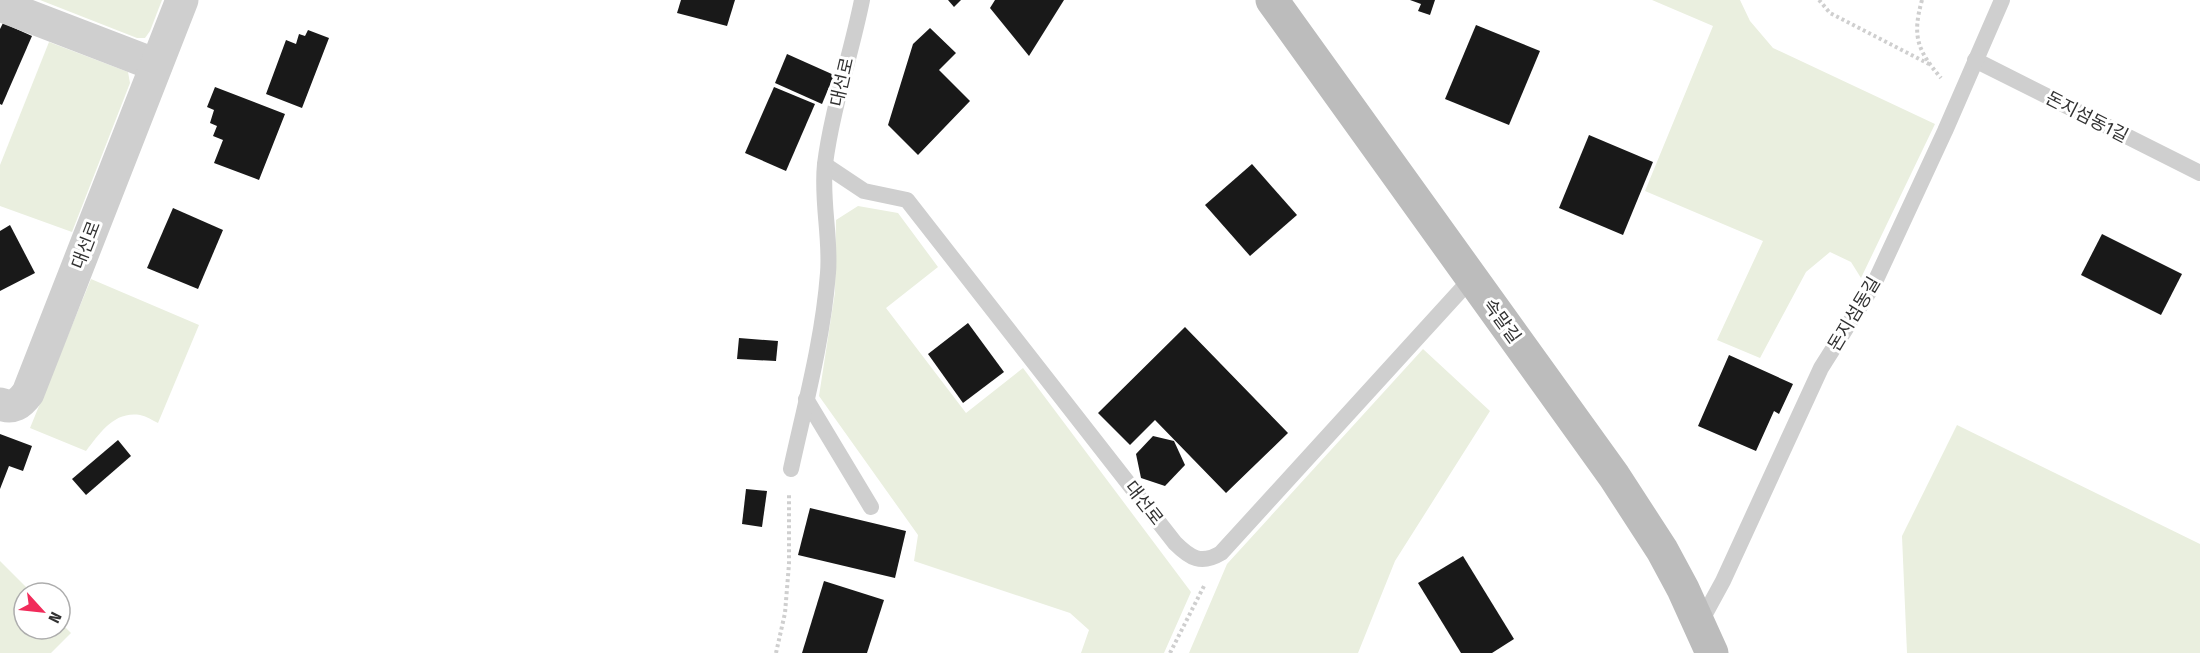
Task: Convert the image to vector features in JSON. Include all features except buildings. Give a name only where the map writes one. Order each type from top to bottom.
[{"type":"street","name":"대선로","points":[[0,404],[9,407],[21,403],[28,393],[182,0]]},
{"type":"street","name":"속말길","points":[[1272,0],[1640,514],[1667,560],[1705,639]]},
{"type":"street","points":[[0,5],[156,65]]},
{"type":"lane","name":"대선로","points":[[791,469],[826,303],[829,270],[825,165],[862,0]]},
{"type":"lane","name":"돈지섬동길","points":[[1705,639],[1723,581],[1821,368],[1874,284],[2002,0]]},
{"type":"lane","name":"돈지섬동1길","points":[[1975,60],[2200,173]]},
{"type":"lane","name":"대선로","points":[[825,165],[864,191],[906,200],[1175,543],[1186,554],[1198,560],[1210,560],[1221,553]]},
{"type":"lane","points":[[1221,553],[1471,279]]},
{"type":"lane","points":[[806,399],[871,507]]},
{"type":"path","points":[[1819,0],[1830,13],[1929,64]]},
{"type":"path","points":[[1922,0],[1916,21],[1917,44],[1929,64],[1960,96]]},
{"type":"path","points":[[776,653],[785,613],[789,564],[788,509],[791,469]]},
{"type":"path","points":[[1170,653],[1221,553]]},
{"type":"green space","points":[[40,0],[162,0],[150,31],[145,38],[137,38]]},
{"type":"green space","points":[[1652,0],[1740,0],[1750,21],[1773,48],[1935,124],[1861,278],[1851,262],[1830,252],[1806,272],[1760,358],[1717,340],[1763,241],[1645,191],[1713,26]]},
{"type":"green space","points":[[49,42],[128,72],[130,83],[72,232],[0,206],[0,165]]},
{"type":"green space","points":[[858,206],[898,213],[938,267],[886,308],[966,413],[1023,368],[1191,592],[1164,653],[1081,653],[1089,630],[1070,613],[914,561],[918,535],[819,396],[835,292],[836,220]]},
{"type":"green space","points":[[91,279],[199,325],[158,423],[140,415],[123,416],[108,425],[86,451],[30,428]]},
{"type":"green space","points":[[1423,349],[1490,411],[1395,561],[1358,653],[1189,653],[1227,564]]},
{"type":"green space","points":[[1957,425],[2200,544],[2200,653],[1907,653],[1902,536]]},
{"type":"green space","points":[[0,561],[20,581],[12,581],[12,641],[63,641],[51,653],[0,653]]}]
